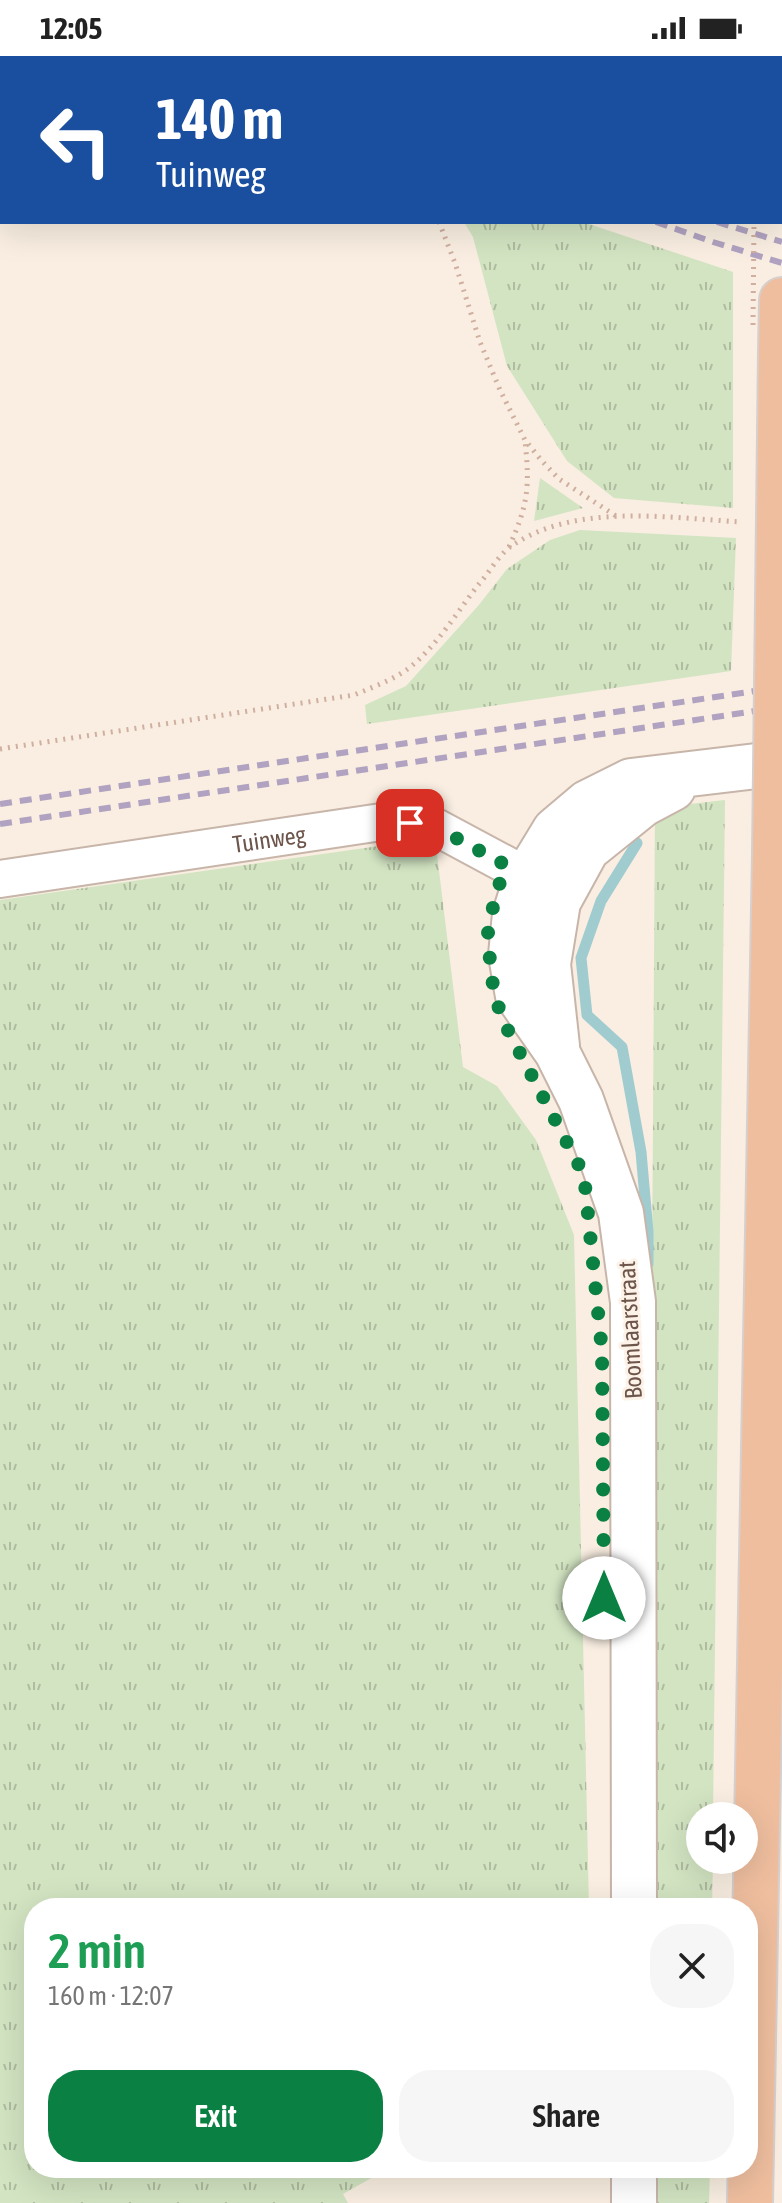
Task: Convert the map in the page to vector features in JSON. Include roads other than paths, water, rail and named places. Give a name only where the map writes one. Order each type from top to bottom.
[{"type":"highway","points":[[756,1898],[775,855],[768,313]]},
{"type":"highway","points":[[750,2178],[750,2203]]},
{"type":"street","points":[[557,1052],[548,964],[558,902],[587,849],[643,804],[699,774],[782,763]]},
{"type":"street","name":"Boomlaarstraat","points":[[634,1898],[633,1302],[621,1213],[581,1100],[557,1052],[518,996],[511,955],[515,914],[527,876],[555,830],[587,803],[631,781],[699,774]]},
{"type":"street","name":"Tuinweg","points":[[0,879],[388,821],[432,825],[527,876]]},
{"type":"street","points":[[634,2178],[634,2203]]},
{"type":"waterway","points":[[637,843],[601,901],[581,958],[587,1015],[622,1047],[641,1152],[648,1264]]},
{"type":"railway","points":[[662,224],[782,263]]},
{"type":"railway","points":[[724,224],[782,242]]},
{"type":"railway","points":[[0,804],[782,687]]},
{"type":"railway","points":[[0,824],[782,707]]}]
